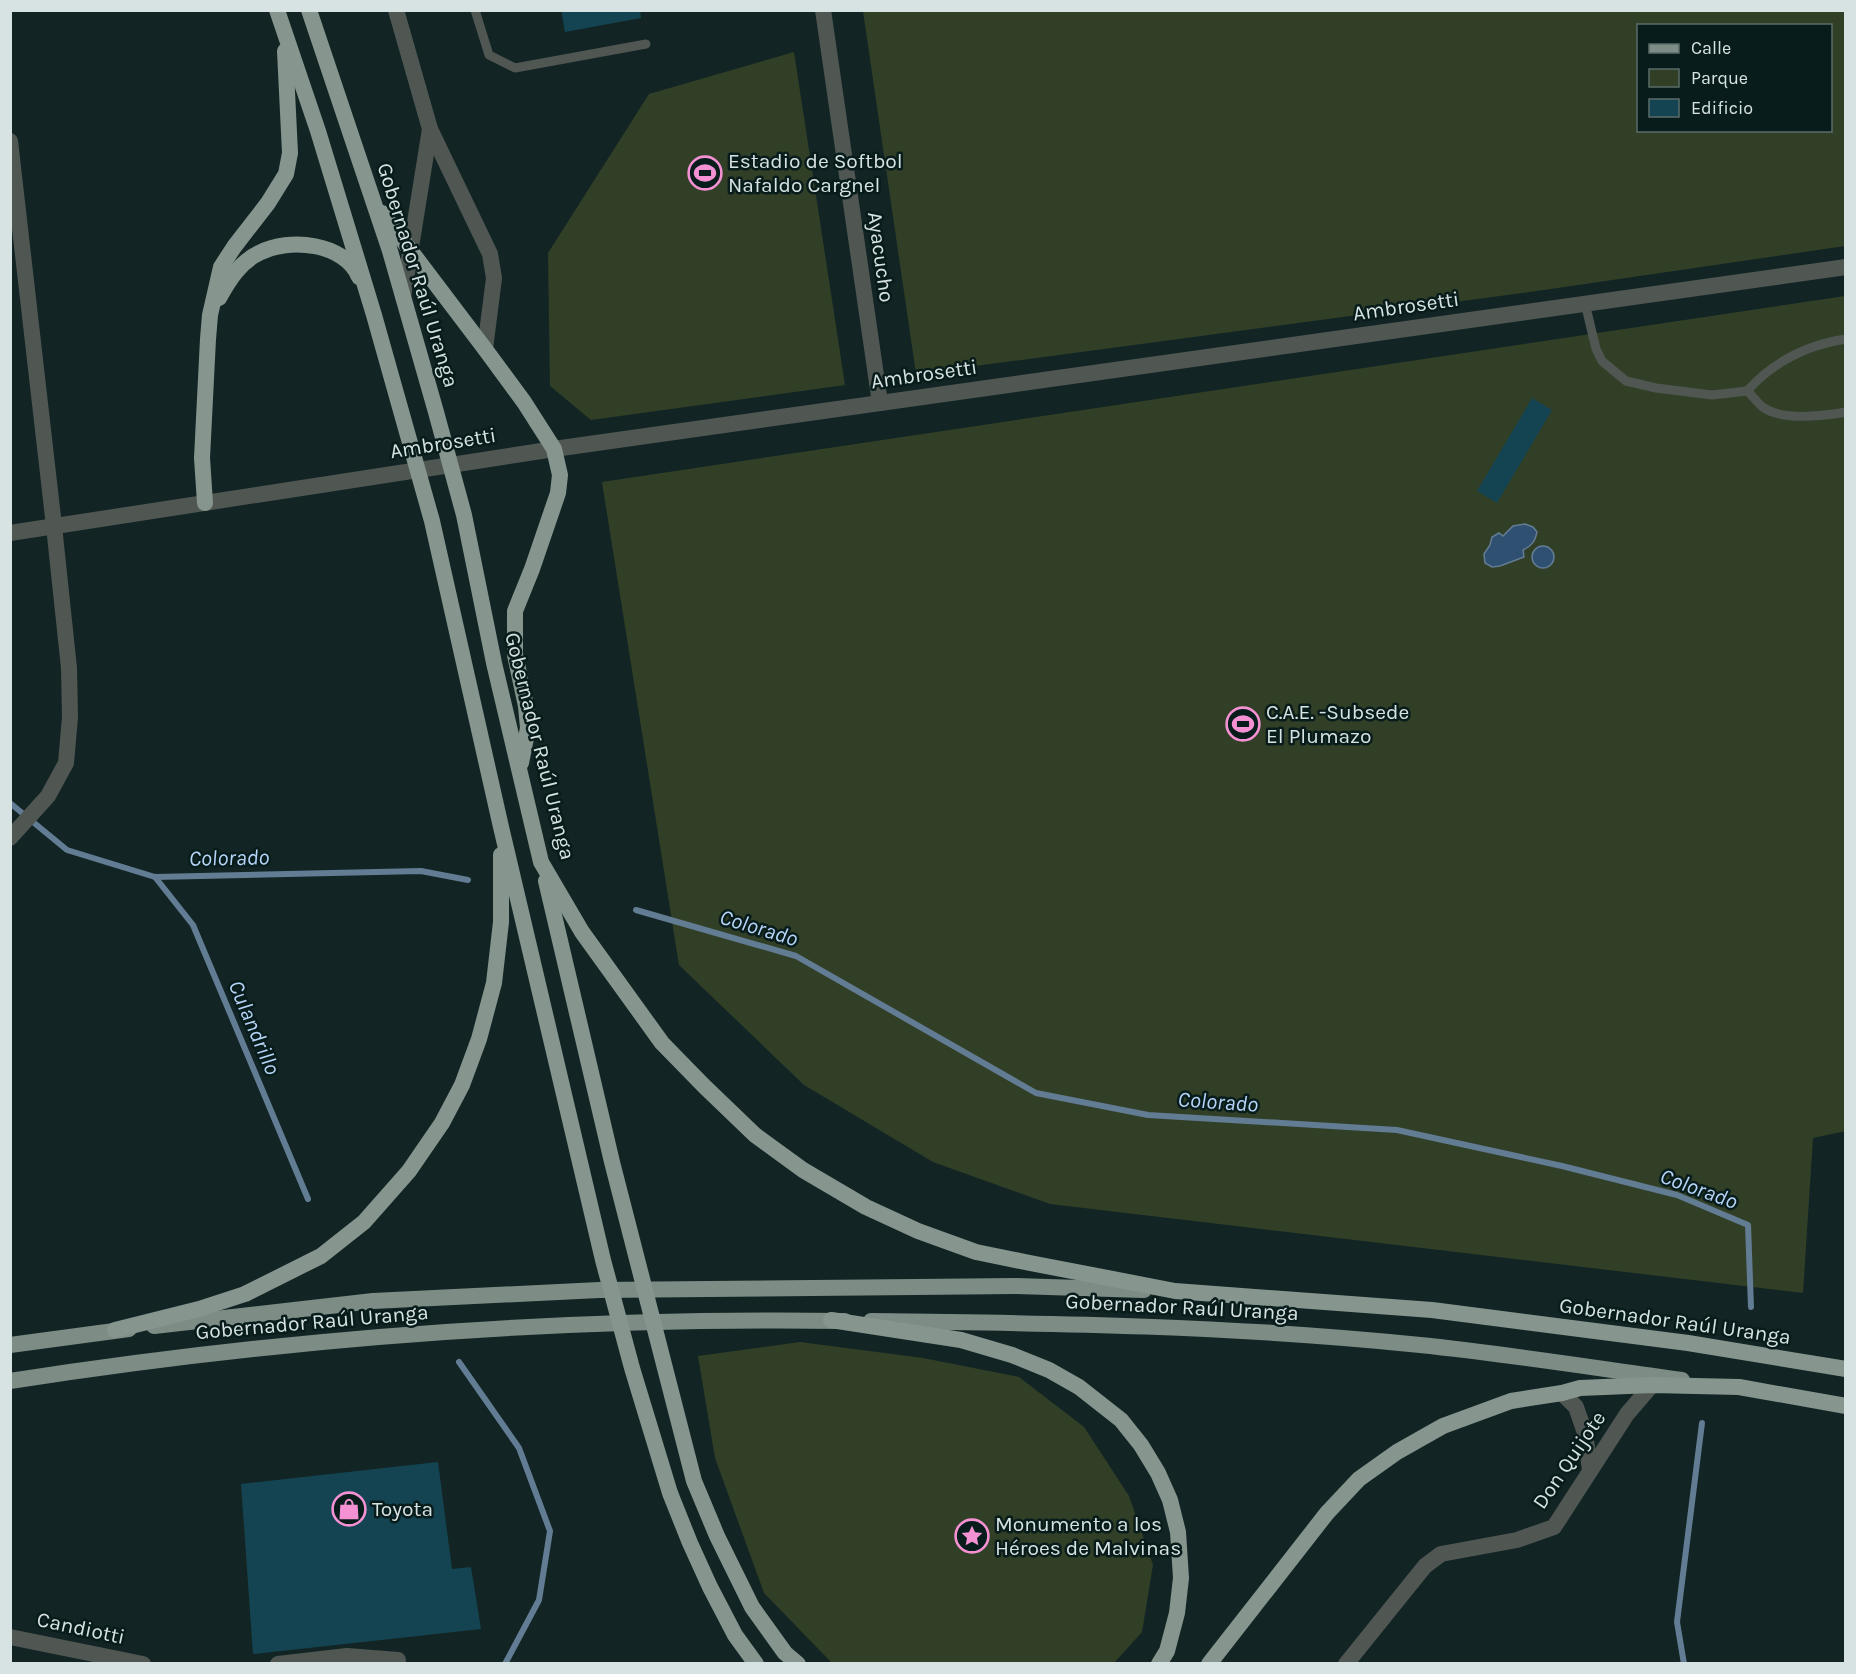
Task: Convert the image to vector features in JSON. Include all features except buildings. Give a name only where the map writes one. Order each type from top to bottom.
[{"type":"highway","points":[[277,10],[318,131],[374,315],[432,521],[603,1260],[632,1368],[670,1493],[690,1544],[735,1635],[756,1664]]},
{"type":"highway","name":"Gobernador Raúl Uranga","points":[[309,10],[373,201],[436,412],[464,515],[541,862],[582,932],[662,1043],[755,1135],[803,1170],[866,1206],[918,1231],[976,1252],[1174,1291],[1432,1310],[1688,1343],[1845,1369]]},
{"type":"highway","points":[[205,503],[202,458],[210,315],[221,267],[286,174],[290,153],[285,36]]},
{"type":"highway","points":[[373,201],[524,402],[554,449],[560,475],[558,493],[515,611],[515,655],[526,706],[528,728],[520,770]]},
{"type":"highway","points":[[210,315],[227,283],[241,266],[260,252],[281,246],[306,244],[342,257],[356,268],[374,315]]},
{"type":"highway","points":[[115,1330],[199,1309],[245,1294],[321,1256],[364,1222],[409,1171],[442,1124],[462,1085],[485,1017],[494,983],[501,922],[501,827]]},
{"type":"highway","points":[[541,862],[635,1255],[694,1481],[717,1536],[752,1607],[785,1653],[798,1664]]},
{"type":"highway","points":[[831,1320],[961,1340],[1012,1355],[1049,1370],[1079,1388],[1121,1420],[1141,1445],[1158,1473],[1170,1500],[1178,1532],[1181,1578],[1177,1613],[1167,1651],[1159,1664]]},
{"type":"highway","name":"Gobernador Raúl Uranga","points":[[1209,1664],[1327,1513],[1359,1479],[1397,1452],[1443,1426],[1511,1401],[1580,1388],[1652,1385],[1739,1388],[1845,1406]]},
{"type":"main road","name":"Gobernador Raúl Uranga","points":[[10,1345],[115,1330],[373,1301],[598,1290],[1016,1286],[1174,1291]]},
{"type":"main road","name":"Gobernador Raúl Uranga","points":[[10,1381],[120,1364],[377,1336],[602,1323],[831,1320],[1093,1324],[1421,1345],[1739,1388]]},
{"type":"street","points":[[396,10],[430,129],[489,254],[494,278],[485,349]]},
{"type":"street","name":"Ayacucho","points":[[823,10],[880,403]]},
{"type":"street","points":[[403,297],[430,129]]},
{"type":"street","points":[[10,141],[69,668],[70,717],[66,763],[48,796],[10,838]]},
{"type":"street","name":"Ambrosetti","points":[[10,533],[554,449],[1845,267]]},
{"type":"street","name":"Don Quijote","points":[[1346,1664],[1425,1566],[1441,1554],[1517,1540],[1554,1527],[1627,1414],[1652,1385]]},
{"type":"street","points":[[1562,1393],[1576,1407],[1585,1433],[1590,1470]]},
{"type":"street","name":"Candiotti","points":[[10,1637],[143,1664]]},
{"type":"street","points":[[278,1664],[347,1656],[398,1660]]},
{"type":"lane","points":[[475,10],[489,55],[515,68],[646,44]]},
{"type":"lane","points":[[1585,303],[1596,349],[1602,362],[1626,381],[1656,388],[1712,395],[1748,391],[1758,378],[1810,346],[1845,339]]},
{"type":"lane","points":[[1748,391],[1762,407],[1774,413],[1803,416],[1845,412]]},
{"type":"green space","points":[[863,11],[1845,11],[1845,246],[1537,291],[916,374]]},
{"type":"green space","name":"Estadio de Softbol Nafaldo Cargnel","points":[[794,52],[845,385],[591,420],[550,386],[548,253],[649,94]]},
{"type":"green space","name":"C.A.E. -Subsede El Plumazo","points":[[1845,296],[1846,1131],[1813,1138],[1803,1293],[1050,1204],[933,1162],[804,1085],[679,965],[602,482]]},
{"type":"green space","points":[[800,1342],[923,1358],[1019,1377],[1084,1427],[1129,1496],[1153,1565],[1142,1632],[1114,1663],[832,1663],[764,1593],[715,1458],[698,1356]]},
{"type":"water","points":[[1525,524],[1533,527],[1537,532],[1533,543],[1523,550],[1524,557],[1500,566],[1492,567],[1485,563],[1484,554],[1492,537],[1499,533],[1503,536],[1513,526]]},
{"type":"water","points":[[1543,546],[1551,549],[1554,557],[1551,565],[1543,568],[1535,565],[1532,557],[1535,549]]},
{"type":"waterway","name":"Colorado","points":[[10,803],[67,850],[155,877],[421,871],[468,880]]},
{"type":"waterway","name":"Culandrillo","points":[[155,877],[193,925],[308,1199]]},
{"type":"waterway","name":"Colorado","points":[[636,910],[796,956],[1036,1093],[1148,1115],[1397,1130],[1562,1166],[1677,1195],[1748,1225],[1751,1307]]},
{"type":"waterway","name":"Culandrillo","points":[[459,1362],[519,1448],[550,1531],[539,1600],[505,1664]]},
{"type":"waterway","name":"Colorado","points":[[1684,1664],[1677,1622],[1702,1423]]},
{"type":"place","name":"Estadio de Softbol Nafaldo Cargnel","points":[[705,173]]},
{"type":"place","name":"C.A.E. -Subsede El Plumazo","points":[[1243,724]]},
{"type":"place","name":"Toyota","points":[[349,1509]]},
{"type":"place","name":"Monumento a los Héroes de Malvinas","points":[[972,1536]]}]
